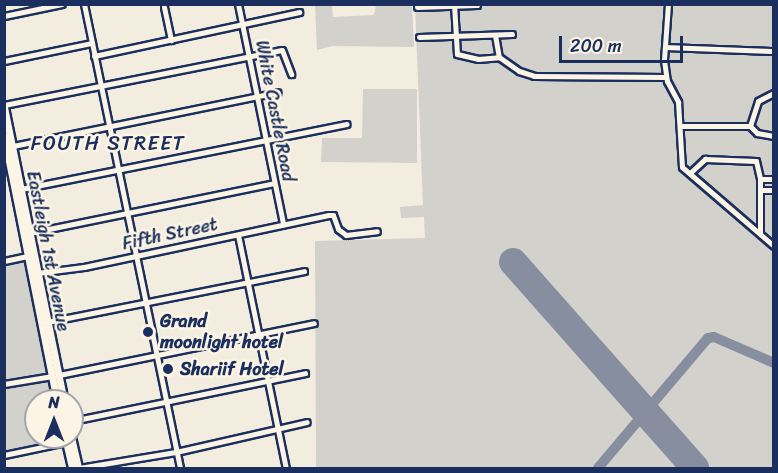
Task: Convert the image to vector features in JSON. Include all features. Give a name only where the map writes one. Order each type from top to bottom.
[{"type":"main road","name":"Eastleigh 1st Avenue","points":[[4,106],[7,142],[27,256],[60,389]]},
{"type":"main road","name":"Eastleigh 1st Avenue","points":[[7,142],[21,189],[47,322],[56,389]]},
{"type":"main road","points":[[69,449],[72,468]]},
{"type":"main road","points":[[71,449],[78,468]]},
{"type":"street","points":[[4,16],[62,4]]},
{"type":"street","points":[[84,4],[180,468]]},
{"type":"street","name":"White Castle Road","points":[[238,4],[283,224]]},
{"type":"street","points":[[668,4],[665,47],[666,77],[678,102],[682,167]]},
{"type":"street","points":[[454,5],[455,36],[459,55],[478,59],[499,57],[519,71],[534,76],[666,77]]},
{"type":"street","points":[[417,7],[477,5]]},
{"type":"street","points":[[164,7],[171,40]]},
{"type":"street","points":[[94,56],[299,12]]},
{"type":"street","points":[[419,37],[512,34]]},
{"type":"street","points":[[495,35],[499,57]]},
{"type":"street","points":[[4,61],[92,44]]},
{"type":"street","points":[[665,47],[771,51]]},
{"type":"street","points":[[4,106],[100,84],[276,50],[285,52],[291,74]]},
{"type":"street","points":[[7,142],[109,128],[278,92]]},
{"type":"street","points":[[750,126],[760,98],[774,93]]},
{"type":"street","points":[[21,189],[346,124]]},
{"type":"street","points":[[681,126],[750,126],[756,133],[774,136]]},
{"type":"street","points":[[682,167],[711,158],[752,159],[760,179],[760,233]]},
{"type":"street","points":[[690,173],[698,163]]},
{"type":"street","points":[[682,167],[774,246]]},
{"type":"street","points":[[760,179],[774,179]]},
{"type":"street","points":[[29,233],[274,183]]},
{"type":"street","points":[[761,190],[774,190]]},
{"type":"street","name":"Fifth Street","points":[[36,273],[136,256],[333,215],[338,229],[346,235],[377,231]]},
{"type":"street","points":[[238,235],[286,468]]},
{"type":"street","points":[[4,261],[27,256]]},
{"type":"street","points":[[47,322],[147,304],[304,271]]},
{"type":"street","points":[[4,384],[314,323]]},
{"type":"street","points":[[84,419],[305,373]]},
{"type":"street","points":[[78,468],[176,452],[307,422]]},
{"type":"street","points":[[4,455],[28,449]]},
{"type":"shaded area","points":[[315,5],[332,5],[333,17],[374,15],[376,5],[412,5],[414,47],[333,46],[317,50]]},
{"type":"shaded area","points":[[415,5],[773,5],[773,468],[316,468],[315,241],[425,238],[424,217],[401,218],[400,207],[423,205]]},
{"type":"shaded area","points":[[363,89],[417,89],[417,163],[321,162],[322,138],[362,138]]},
{"type":"shaded area","points":[[27,256],[55,389],[24,389],[24,449],[33,449],[4,455],[4,261]]},
{"type":"taxiway","points":[[598,468],[708,338],[714,337],[774,363]]},
{"type":"runway","points":[[513,262],[695,468]]},
{"type":"place","name":"Grand moonlight hotel","points":[[148,332]]},
{"type":"place","name":"Shariif Hotel","points":[[168,369]]},
{"type":"district","name":"FOUTH STREET","points":[[108,143]]}]
